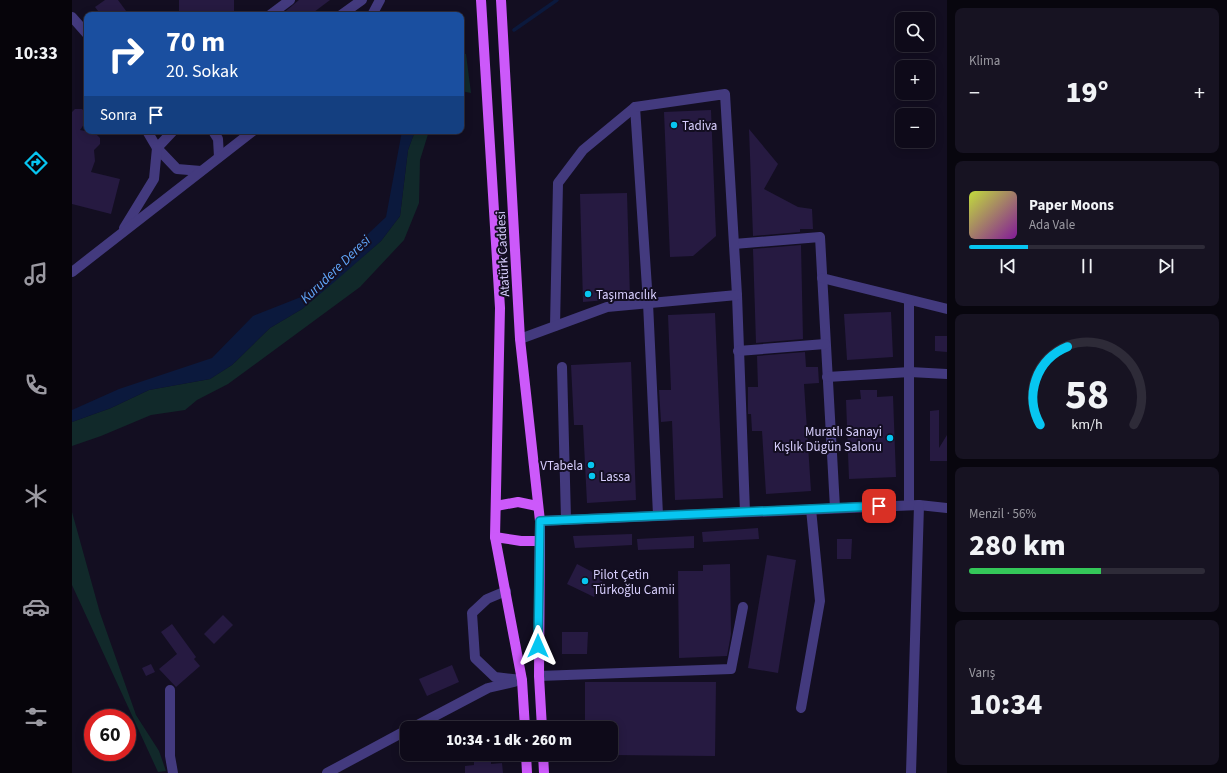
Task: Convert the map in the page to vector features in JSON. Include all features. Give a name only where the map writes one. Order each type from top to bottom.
[{"type":"main road","name":"Atatürk Caddesi","points":[[481,0],[500,308],[495,537]]},
{"type":"main road","name":"Atatürk Caddesi","points":[[501,0],[520,339],[537,506],[540,521],[539,540]]},
{"type":"main road","points":[[496,506],[518,502],[537,506]]},
{"type":"main road","points":[[525,721],[522,680],[495,537],[521,541],[539,540],[538,676],[541,721]]},
{"type":"main road","points":[[526,761],[527,773]]},
{"type":"main road","points":[[543,761],[544,773]]},
{"type":"street","points":[[274,12],[290,0]]},
{"type":"street","points":[[345,12],[362,0]]},
{"type":"street","points":[[374,12],[380,0]]},
{"type":"street","points":[[73,20],[84,31]]},
{"type":"street","points":[[555,326],[558,183],[583,150],[635,107],[726,94],[737,294],[745,512]]},
{"type":"street","points":[[635,107],[648,303],[658,515]]},
{"type":"street","points":[[149,134],[157,148],[177,169],[201,171]]},
{"type":"street","points":[[120,235],[154,179],[157,148],[170,134]]},
{"type":"street","points":[[215,134],[218,139],[219,158]]},
{"type":"street","points":[[72,271],[219,158],[244,134]]},
{"type":"street","points":[[734,244],[820,237],[834,508]]},
{"type":"street","points":[[822,278],[947,309]]},
{"type":"street","points":[[520,339],[607,307],[737,294]]},
{"type":"street","points":[[909,300],[914,505],[911,773]]},
{"type":"street","points":[[738,352],[825,344]]},
{"type":"street","points":[[562,367],[566,519]]},
{"type":"street","points":[[827,377],[910,372],[947,374]]},
{"type":"street","points":[[540,521],[914,505],[947,508]]},
{"type":"street","points":[[801,708],[820,601],[811,509]]},
{"type":"street","points":[[506,591],[487,598],[472,613],[475,658],[495,677],[522,680]]},
{"type":"street","points":[[538,676],[731,669],[743,607]]},
{"type":"street","points":[[425,721],[488,688],[522,680]]},
{"type":"street","points":[[170,690],[170,756],[173,773]]},
{"type":"street","points":[[327,773],[400,734]]},
{"type":"green space","points":[[464,54],[466,54],[471,93],[464,92]]},
{"type":"green space","points":[[414,134],[428,134],[420,160],[419,203],[404,240],[360,287],[228,384],[197,400],[185,410],[151,415],[101,436],[72,446],[72,422],[111,408],[149,390],[210,379],[232,365],[270,328],[302,309],[381,241],[400,216],[408,150]]},
{"type":"green space","points":[[72,512],[100,613],[134,709],[129,709],[72,585]]},
{"type":"green space","points":[[136,715],[159,751],[166,771],[158,772],[136,724]]},
{"type":"water","points":[[401,134],[414,134],[408,150],[400,216],[381,241],[333,283],[302,309],[270,328],[232,365],[210,379],[149,390],[111,408],[72,422],[72,410],[119,389],[212,358],[253,316],[301,297],[386,217]]},
{"type":"building","points":[[105,0],[118,0],[127,12],[99,12],[95,7]]},
{"type":"building","points":[[179,0],[234,0],[234,12],[179,12]]},
{"type":"building","points":[[299,0],[330,0],[314,12],[285,12]]},
{"type":"building","points":[[75,109],[82,109],[84,111],[84,124],[80,130],[84,131],[84,134],[96,134],[100,138],[100,144],[94,150],[95,161],[91,172],[120,179],[111,214],[72,204],[72,112]]},
{"type":"building","points":[[711,110],[716,236],[693,256],[670,257],[664,112]]},
{"type":"building","points":[[749,129],[778,164],[764,189],[798,207],[812,209],[813,229],[800,229],[800,232],[753,236]]},
{"type":"building","points":[[627,193],[630,298],[583,302],[580,194]]},
{"type":"building","points":[[801,245],[803,339],[756,343],[753,249]]},
{"type":"building","points":[[891,312],[893,357],[847,360],[844,314]]},
{"type":"building","points":[[715,313],[723,498],[675,500],[672,421],[661,422],[659,390],[671,390],[668,315]]},
{"type":"building","points":[[935,336],[947,336],[947,352],[935,351]]},
{"type":"building","points":[[805,352],[806,367],[818,367],[819,383],[804,384],[811,491],[766,494],[762,431],[752,431],[751,414],[748,414],[748,387],[758,387],[757,356]]},
{"type":"building","points":[[631,362],[636,500],[587,503],[583,425],[574,425],[571,365]]},
{"type":"building","points":[[860,390],[877,390],[877,397],[893,396],[896,477],[849,479],[846,400],[861,399]]},
{"type":"building","points":[[939,410],[939,448],[947,435],[947,461],[930,461],[930,411]]},
{"type":"building","points":[[758,528],[759,539],[703,542],[702,532]]},
{"type":"building","points":[[632,534],[632,545],[575,548],[573,536]]},
{"type":"building","points":[[694,536],[694,548],[638,550],[637,539]]},
{"type":"building","points":[[837,539],[852,539],[851,559],[837,559]]},
{"type":"building","points":[[767,555],[796,560],[778,673],[748,668]]},
{"type":"building","name":"Pilot Çetin Türkoğlu Camii","points":[[577,564],[604,578],[594,597],[567,584]]},
{"type":"building","points":[[730,564],[731,634],[727,656],[679,658],[678,571],[703,571],[703,565]]},
{"type":"building","points":[[223,615],[233,625],[214,644],[204,634]]},
{"type":"building","points":[[172,624],[196,657],[194,659],[200,666],[176,687],[159,669],[177,654],[161,632]]},
{"type":"building","points":[[562,632],[588,632],[587,654],[562,654]]},
{"type":"building","points":[[151,664],[155,672],[146,676],[142,668]]},
{"type":"building","points":[[452,665],[459,682],[427,696],[419,679]]},
{"type":"building","points":[[585,682],[716,682],[715,756],[618,755],[618,721],[585,721]]},
{"type":"building","points":[[474,761],[491,761],[491,764],[502,763],[503,773],[465,773],[465,766],[474,765]]},
{"type":"waterway","name":"Kurudere Deresi","points":[[514,30],[557,0]]},
{"type":"place","name":"Tadiva","points":[[674,125]]},
{"type":"place","name":"Taşımacılık","points":[[588,294]]},
{"type":"place","name":"Muratlı Sanayi Kışlık Dügün Salonu","points":[[890,438]]},
{"type":"place","name":"VTabela","points":[[591,465]]},
{"type":"place","name":"Lassa","points":[[592,476]]},
{"type":"place","name":"Pilot Çetin Türkoğlu Camii","points":[[585,581]]},
{"type":"route","points":[[538,646],[540,521],[879,506]]}]
